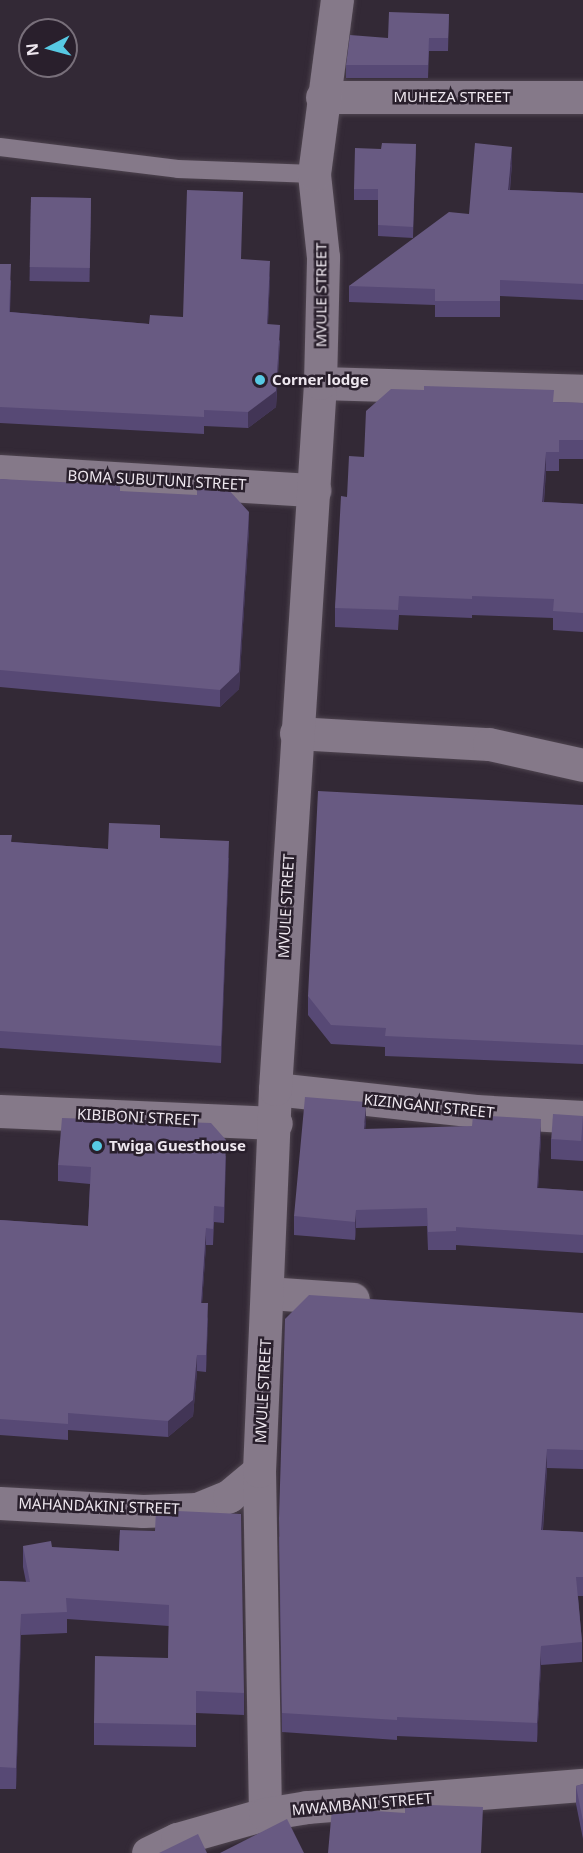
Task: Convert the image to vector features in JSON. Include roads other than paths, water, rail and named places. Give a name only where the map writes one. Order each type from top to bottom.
[{"type":"street","name":"MVULE STREET","points":[[265,1814],[259,1471],[276,1123],[275,1089],[320,383],[323,257],[314,174],[322,98],[337,0]]},
{"type":"street","name":"MUHEZA STREET","points":[[322,98],[583,96]]},
{"type":"street","points":[[320,383],[583,391]]},
{"type":"street","name":"BOMA SUBUTUNI STREET","points":[[0,471],[314,490]]},
{"type":"street","points":[[296,733],[489,744],[583,765]]},
{"type":"street","name":"KIZINGANI STREET","points":[[275,1089],[476,1111],[583,1118]]},
{"type":"street","name":"KIBIBONI STREET","points":[[0,1111],[276,1123]]},
{"type":"street","points":[[268,1293],[384,1302]]},
{"type":"street","name":"MAHANDAKINI STREET","points":[[0,1503],[143,1510],[197,1509],[229,1496],[259,1471]]},
{"type":"street","name":"MWAMBANI STREET","points":[[148,1853],[177,1839],[265,1814],[307,1807],[583,1785]]},
{"type":"lane","points":[[0,147],[178,170],[314,174]]},
{"type":"place","name":"Corner lodge","points":[[260,380]]},
{"type":"place","name":"Twiga Guesthouse","points":[[97,1146]]}]
